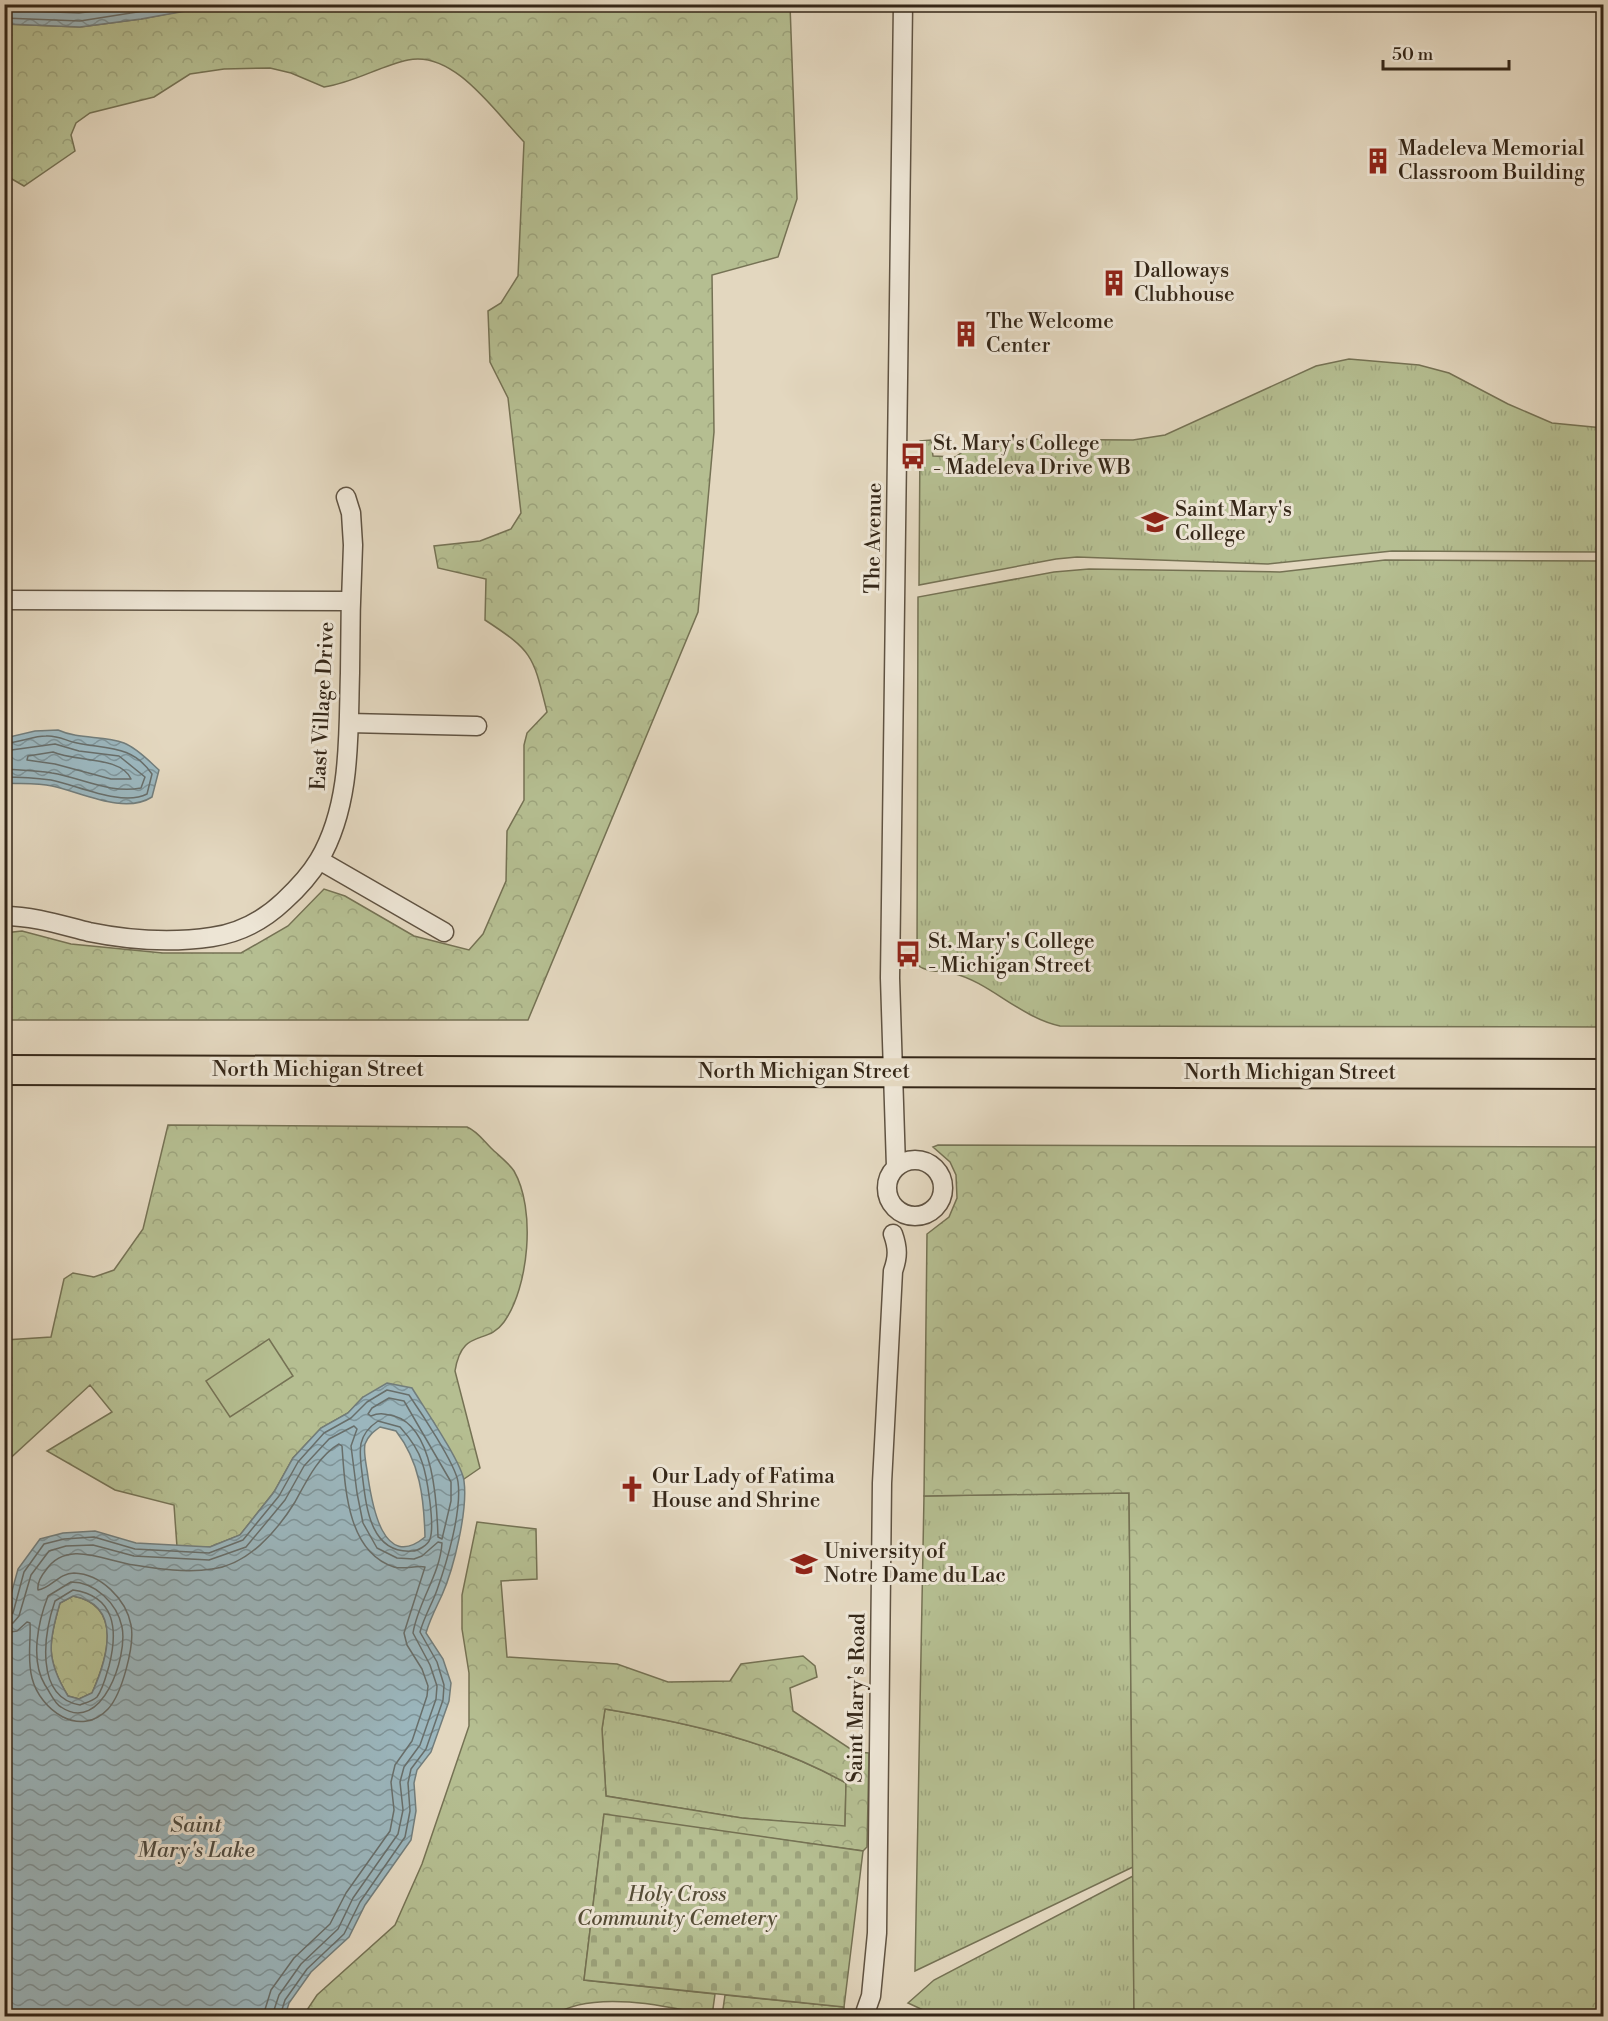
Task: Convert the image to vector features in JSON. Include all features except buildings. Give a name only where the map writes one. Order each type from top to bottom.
[{"type":"main road","name":"North Michigan Street","points":[[4,1070],[1604,1074]]},
{"type":"street","name":"The Avenue","points":[[892,1072],[891,848],[903,4]]},
{"type":"street","name":"East Village Drive","points":[[4,916],[44,920],[127,938],[211,938],[234,933],[276,909],[295,890],[319,860],[330,837],[341,801],[349,723],[353,536],[351,513],[346,497]]},
{"type":"street","points":[[4,600],[351,601]]},
{"type":"street","points":[[349,723],[477,726]]},
{"type":"street","points":[[319,860],[444,932]]},
{"type":"street","name":"Saint Mary's Road","points":[[864,2016],[871,1996],[878,1933],[882,1483],[893,1271],[886,1259],[887,1245],[893,1234],[895,1209],[889,1202],[887,1183],[896,1167],[892,1072]]},
{"type":"street","points":[[895,1209],[912,1217],[930,1213],[942,1198],[943,1189],[942,1179],[931,1164],[913,1160],[896,1167]]},
{"type":"green space","points":[[219,4],[790,5],[797,199],[778,257],[712,275],[714,432],[698,612],[528,1020],[5,1020],[4,933],[22,931],[71,944],[163,953],[241,953],[288,926],[324,889],[345,896],[414,936],[469,950],[483,934],[506,881],[507,831],[524,800],[524,745],[527,733],[547,712],[538,678],[529,657],[513,640],[485,620],[486,579],[438,568],[434,546],[480,541],[511,529],[521,513],[508,398],[490,362],[488,311],[501,303],[518,276],[524,142],[487,100],[457,74],[441,64],[425,59],[408,60],[324,87],[291,73],[270,68],[224,69],[190,74],[154,97],[90,113],[76,123],[71,135],[75,151],[24,186],[5,175],[5,24],[80,27],[141,19]]},
{"type":"green space","points":[[1349,359],[1419,365],[1449,373],[1508,404],[1552,423],[1603,428],[1603,552],[1392,551],[1268,564],[1077,557],[919,585],[920,441],[931,440],[933,456],[955,457],[973,445],[989,439],[1133,440],[1165,435],[1316,366]]},
{"type":"green space","points":[[1385,560],[1603,561],[1603,1027],[1060,1026],[1031,1015],[966,977],[925,969],[917,965],[918,597],[1054,572],[1089,569],[1280,572]]},
{"type":"green space","points":[[168,1125],[467,1127],[509,1165],[521,1187],[527,1226],[527,1248],[519,1289],[513,1307],[504,1322],[490,1334],[469,1342],[463,1348],[455,1371],[480,1468],[464,1479],[433,1421],[363,1397],[348,1413],[321,1428],[293,1458],[274,1492],[240,1535],[210,1547],[177,1547],[174,1505],[115,1490],[47,1451],[112,1412],[90,1385],[5,1463],[5,1340],[51,1337],[64,1279],[73,1273],[94,1277],[114,1270],[143,1229]]},
{"type":"green space","points":[[938,1145],[1603,1147],[1603,2016],[1134,2016],[1129,1493],[924,1496],[927,1234],[949,1217],[957,1198],[956,1175],[950,1162],[933,1147]]},
{"type":"green space","points":[[269,1339],[293,1376],[230,1417],[206,1381]]},
{"type":"green space","points":[[1129,1492],[1133,1867],[915,1971],[924,1496]]},
{"type":"green space","points":[[477,1522],[536,1529],[537,1579],[501,1581],[507,1657],[617,1664],[668,1682],[730,1681],[741,1664],[803,1656],[815,1666],[817,1677],[790,1688],[793,1711],[855,1752],[869,1753],[867,1847],[863,1851],[604,1815],[584,1980],[715,1994],[712,2016],[652,2004],[608,2001],[569,2008],[552,2016],[303,2016],[317,1995],[395,1925],[422,1864],[469,1726],[469,1673],[462,1629],[462,1595]],"holes":[[[605,1709],[698,1727],[759,1745],[818,1768],[846,1783],[845,1826],[742,1818],[606,1796],[602,1729]]]},
{"type":"green space","points":[[73,1596],[89,1602],[100,1611],[105,1622],[107,1636],[103,1665],[92,1693],[79,1699],[68,1696],[56,1672],[51,1651],[53,1629],[60,1603]]},
{"type":"green space","points":[[605,1709],[698,1727],[759,1745],[818,1768],[846,1783],[845,1827],[741,1818],[606,1796],[602,1729]]},
{"type":"green space","name":"Holy Cross Community Cemetery","points":[[604,1814],[863,1851],[844,2007],[584,1980]]},
{"type":"green space","points":[[1133,1876],[1134,2016],[936,2016],[908,2003],[934,1980]]},
{"type":"green space","points":[[725,1995],[844,2007],[844,2016],[722,2016]]},
{"type":"water","points":[[5,4],[219,5],[80,27],[5,24]]},
{"type":"water","points":[[58,730],[75,735],[108,739],[134,748],[159,770],[152,797],[129,804],[116,803],[52,786],[5,783],[5,738],[35,731]]},
{"type":"water","name":"Saint Mary's Lake","points":[[387,1383],[412,1388],[450,1448],[464,1481],[464,1507],[455,1555],[447,1584],[426,1633],[443,1659],[451,1683],[449,1701],[431,1752],[417,1770],[414,1783],[416,1811],[411,1840],[365,1905],[349,1937],[311,1972],[289,2003],[285,2016],[5,2016],[4,1620],[18,1569],[40,1539],[63,1533],[95,1531],[136,1543],[210,1547],[240,1535],[274,1492],[293,1458],[321,1428],[348,1413],[363,1397]],"holes":[[[380,1427],[396,1431],[411,1455],[419,1481],[425,1537],[411,1546],[399,1546],[390,1541],[382,1530],[373,1503],[365,1460],[365,1444],[369,1436]],[[73,1596],[89,1601],[100,1610],[107,1636],[103,1665],[98,1680],[92,1693],[79,1699],[68,1696],[56,1672],[51,1651],[53,1629],[60,1603]]]},
{"type":"place","name":"Madeleva Memorial Classroom Building","points":[[1378,161]]},
{"type":"place","name":"Dalloways Clubhouse","points":[[1114,283]]},
{"type":"place","name":"The Welcome Center","points":[[966,334]]},
{"type":"place","name":"St. Mary's College - Madeleva Drive WB","points":[[913,456]]},
{"type":"place","name":"Saint Mary's College","points":[[1155,522]]},
{"type":"place","name":"St. Mary's College - Michigan Street","points":[[908,954]]},
{"type":"place","name":"Our Lady of Fatima House and Shrine","points":[[632,1489]]},
{"type":"place","name":"University of Notre Dame du Lac","points":[[804,1564]]}]
